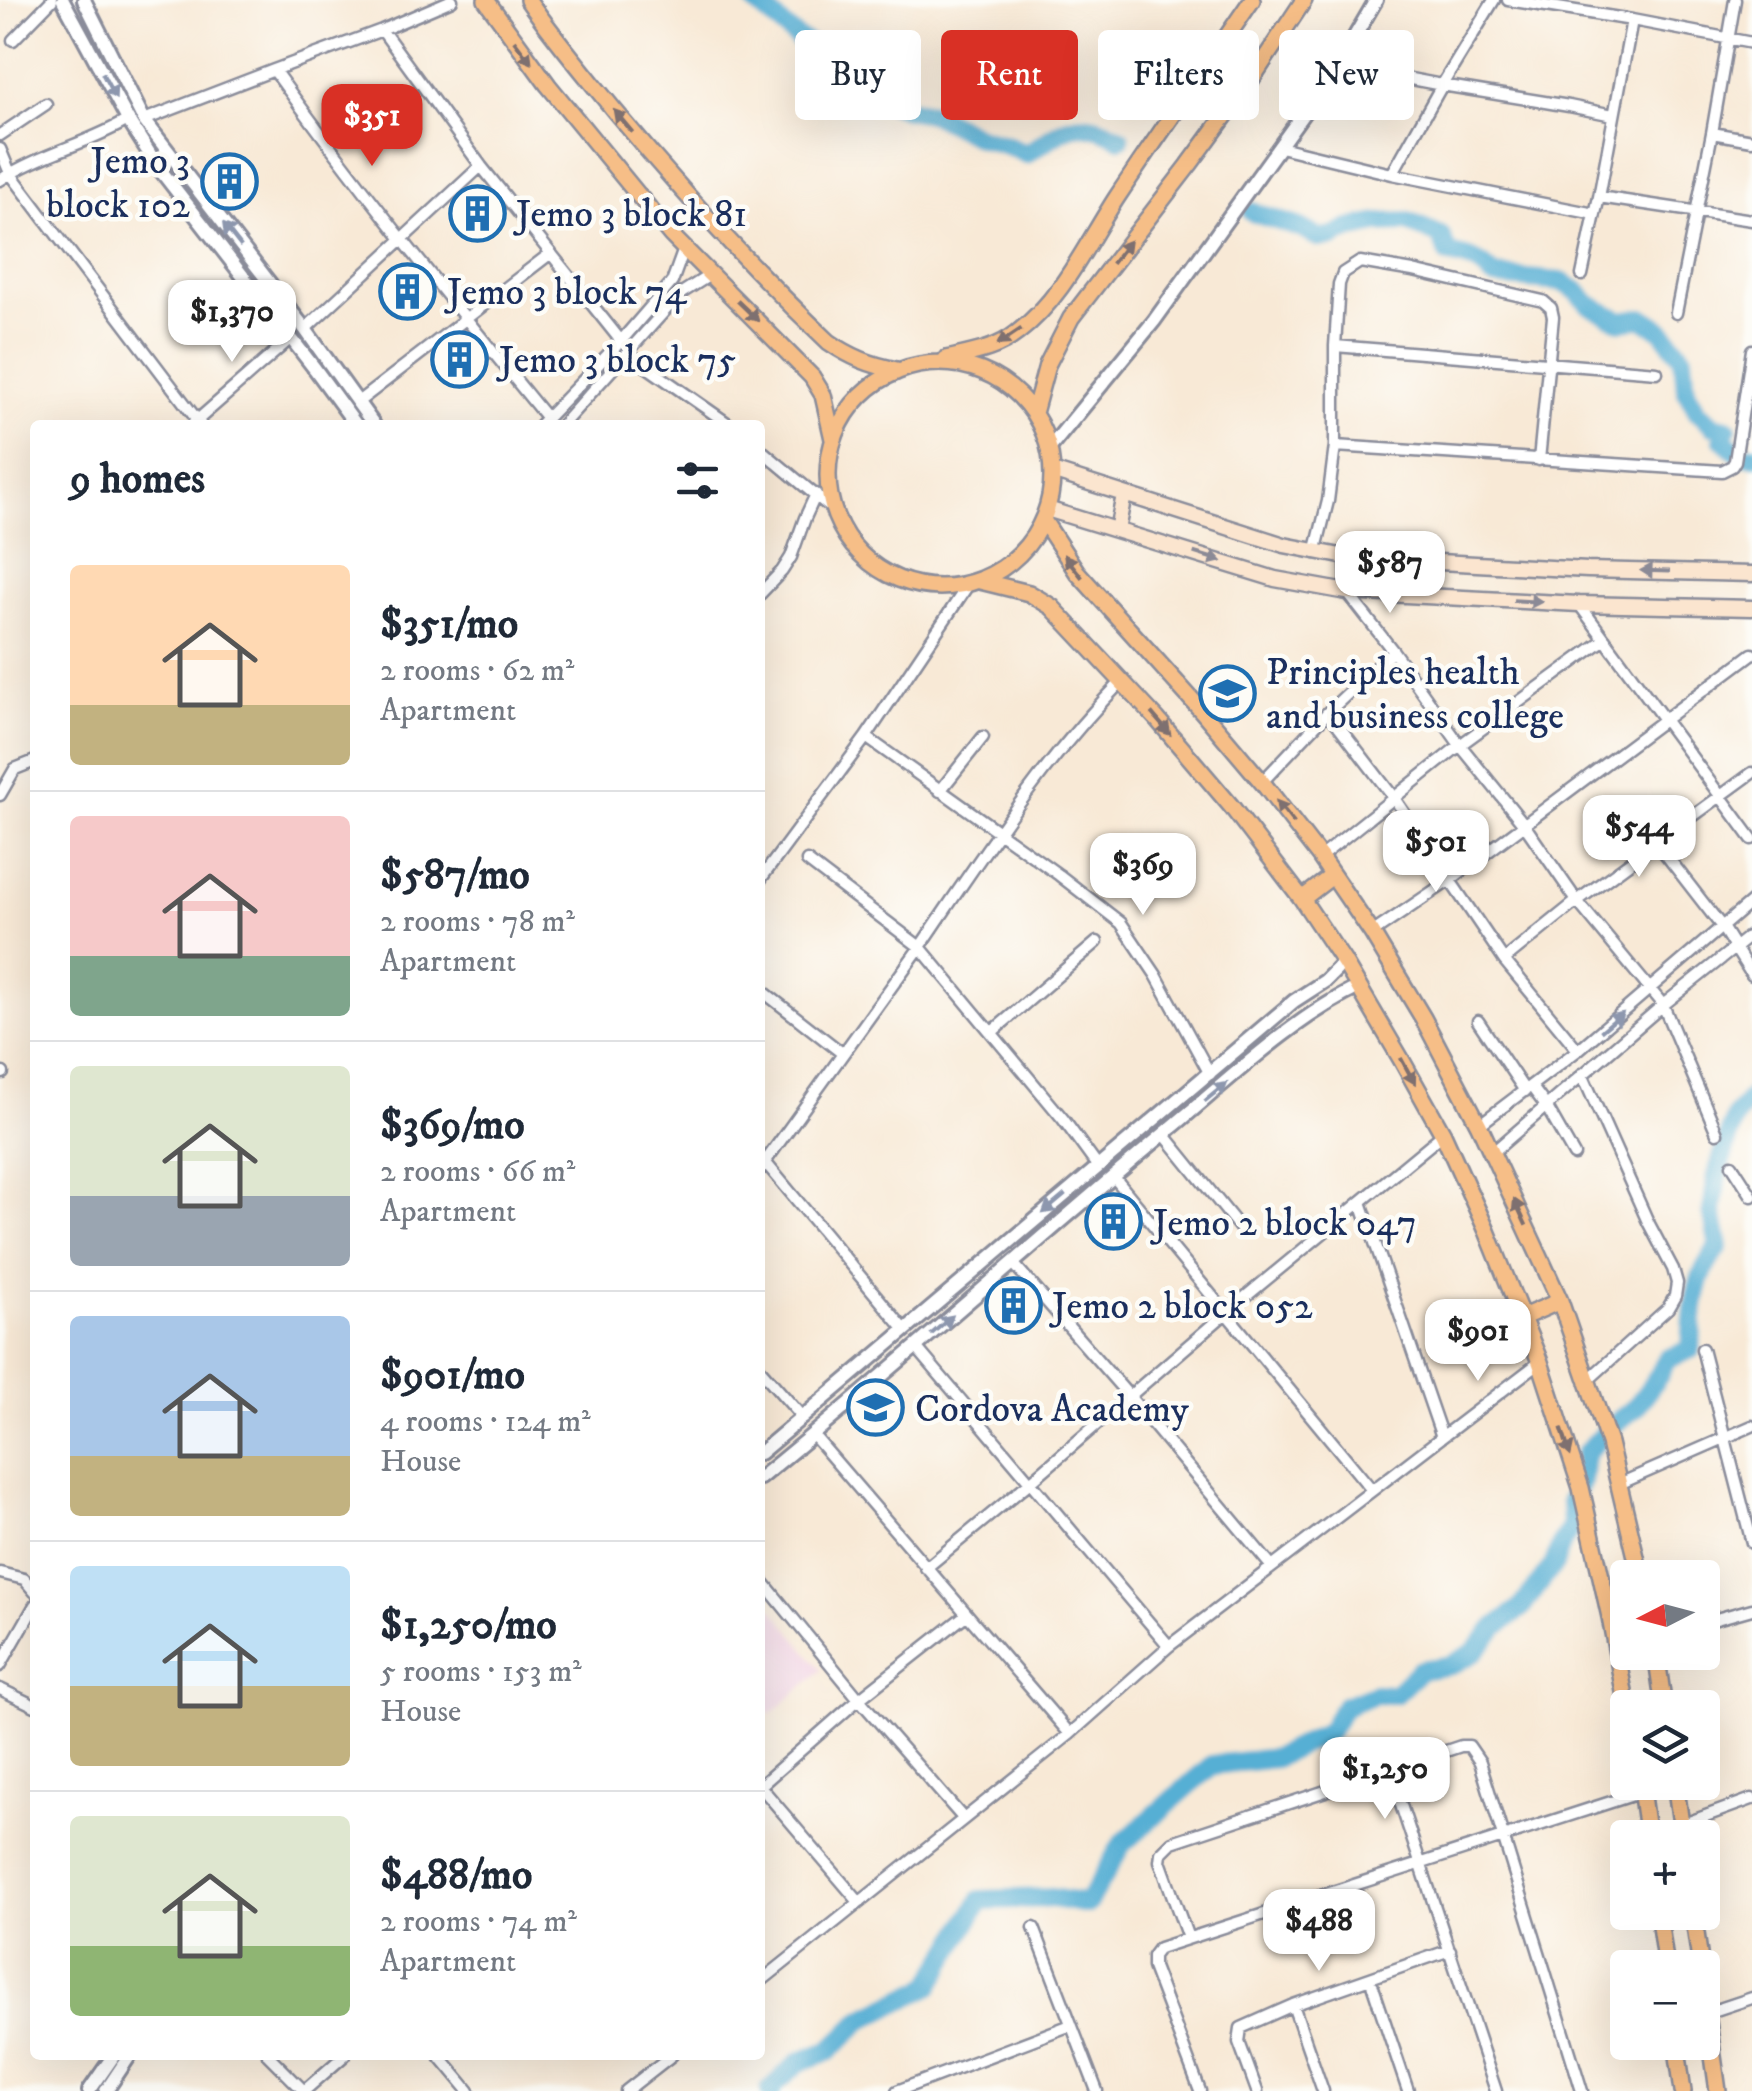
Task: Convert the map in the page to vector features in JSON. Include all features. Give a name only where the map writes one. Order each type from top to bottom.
[{"type":"main road","points":[[486,0],[548,85],[684,249],[812,377],[823,395],[833,439]]},
{"type":"main road","points":[[528,0],[664,170],[744,258],[829,342],[868,364],[896,370]]},
{"type":"main road","points":[[934,362],[973,367],[1008,384],[1034,413],[1049,449],[1052,471],[1052,490],[1045,514],[1028,546],[1006,567],[974,583],[946,588],[925,588],[885,574],[867,562],[840,528],[828,486],[828,462],[840,421],[864,391],[896,370],[992,349],[1038,315],[1252,0]]},
{"type":"main road","points":[[1034,413],[1047,365],[1070,318],[1190,165],[1304,0]]},
{"type":"main road","points":[[638,194],[664,170]]},
{"type":"main road","points":[[1052,471],[1315,553],[1588,570],[1752,574]]},
{"type":"main road","points":[[1117,530],[1124,495]]},
{"type":"main road","points":[[1045,514],[1117,530],[1275,579],[1347,592],[1752,608]]},
{"type":"main road","points":[[1045,514],[1078,572],[1262,782],[1320,856],[1422,1018],[1479,1124],[1560,1301],[1609,1443],[1637,1560]]},
{"type":"main road","points":[[974,583],[1029,592],[1052,607],[1123,680],[1231,806],[1344,962],[1443,1134],[1488,1230],[1540,1362],[1581,1488],[1610,1602]]},
{"type":"main road","points":[[1302,899],[1332,876]]},
{"type":"main road","points":[[1523,1317],[1560,1301]]},
{"type":"main road","points":[[1679,2060],[1684,2091]]},
{"type":"main road","points":[[1714,2060],[1718,2091]]},
{"type":"street","points":[[13,40],[52,0]]},
{"type":"street","points":[[63,0],[158,167],[352,420]]},
{"type":"street","points":[[84,0],[144,120],[371,420]]},
{"type":"street","points":[[144,120],[452,0]]},
{"type":"street","points":[[1358,30],[1376,0]]},
{"type":"street","points":[[1392,174],[1494,0]]},
{"type":"street","points":[[1508,0],[1752,43]]},
{"type":"street","points":[[1676,313],[1735,0]]},
{"type":"street","points":[[1582,275],[1632,20]]},
{"type":"street","points":[[382,30],[482,166],[621,340]]},
{"type":"street","points":[[274,70],[542,420]]},
{"type":"street","points":[[1414,80],[1613,116]]},
{"type":"street","points":[[0,135],[46,104]]},
{"type":"street","points":[[5,177],[128,120]]},
{"type":"street","points":[[1049,449],[1154,321],[1300,120]]},
{"type":"street","points":[[1712,133],[1752,140]]},
{"type":"street","points":[[1280,148],[1595,214]]},
{"type":"street","points":[[0,149],[5,177],[194,420]]},
{"type":"street","points":[[158,167],[171,156]]},
{"type":"street","points":[[305,329],[482,166]]},
{"type":"street","points":[[1599,197],[1752,220]]},
{"type":"street","points":[[544,420],[672,282],[684,249]]},
{"type":"street","points":[[358,402],[551,253]]},
{"type":"street","points":[[1315,553],[1328,501],[1335,446],[1339,284],[1343,273],[1360,262],[1413,270],[1543,301],[1551,308],[1554,317],[1539,460]]},
{"type":"street","points":[[567,420],[680,294],[710,274]]},
{"type":"street","points":[[201,420],[291,338]]},
{"type":"street","points":[[1335,346],[1657,372]]},
{"type":"street","points":[[1335,446],[1722,470],[1734,461],[1752,350]]},
{"type":"street","points":[[627,353],[723,420]]},
{"type":"street","points":[[315,369],[327,359]]},
{"type":"street","points":[[591,372],[601,382]]},
{"type":"street","points":[[765,453],[832,508]]},
{"type":"street","points":[[765,589],[786,566],[816,494]]},
{"type":"street","points":[[1346,557],[1347,592],[1523,823],[1577,901],[1663,1004],[1717,1133]]},
{"type":"street","points":[[765,873],[974,583]]},
{"type":"street","points":[[1580,604],[1752,840]]},
{"type":"street","points":[[1320,856],[1460,745],[1605,639]]},
{"type":"street","points":[[1262,782],[1393,651]]},
{"type":"street","points":[[1372,933],[1450,880],[1752,654]]},
{"type":"street","points":[[765,1158],[998,832],[1092,712],[1123,680]]},
{"type":"street","points":[[1328,712],[1394,798],[1504,960],[1578,1050]]},
{"type":"street","points":[[866,737],[1121,922],[1156,975],[1210,1074]]},
{"type":"street","points":[[940,791],[983,737]]},
{"type":"street","points":[[0,795],[4,776],[30,763]]},
{"type":"street","points":[[1504,960],[1752,772]]},
{"type":"street","points":[[1656,842],[1722,927],[1752,975]]},
{"type":"street","points":[[807,860],[920,946],[1098,1167]]},
{"type":"street","points":[[1479,1124],[1578,1050],[1752,901]]},
{"type":"street","points":[[1492,1152],[1663,1004],[1752,934]]},
{"type":"street","points":[[992,1032],[1097,942]]},
{"type":"street","points":[[765,1449],[1344,962]]},
{"type":"street","points":[[765,1474],[1113,1176],[1300,1022],[1359,987]]},
{"type":"street","points":[[765,993],[842,1054]]},
{"type":"street","points":[[1478,1021],[1546,1106],[1574,1155]]},
{"type":"street","points":[[1582,1074],[1648,1222],[1674,1269],[1677,1283],[1668,1308],[1587,1381]]},
{"type":"street","points":[[1168,1108],[1180,1121]]},
{"type":"street","points":[[1164,1134],[1240,1228]]},
{"type":"street","points":[[926,1568],[1443,1134]]},
{"type":"street","points":[[1732,1164],[1752,1196]]},
{"type":"street","points":[[765,1166],[905,1330]]},
{"type":"street","points":[[1113,1176],[1372,1490]]},
{"type":"street","points":[[1361,1202],[1442,1437]]},
{"type":"street","points":[[1012,1263],[1272,1567]]},
{"type":"street","points":[[916,1347],[1169,1646]]},
{"type":"street","points":[[1702,1349],[1752,1544]]},
{"type":"street","points":[[874,1356],[888,1371]]},
{"type":"street","points":[[765,1978],[1070,1734],[1169,1646],[1540,1362]]},
{"type":"street","points":[[765,1375],[802,1418]]},
{"type":"street","points":[[1620,1484],[1752,1426]]},
{"type":"street","points":[[813,1435],[1070,1734]]},
{"type":"street","points":[[0,1573],[24,1579],[30,1586]]},
{"type":"street","points":[[765,1584],[859,1700],[964,1818]]},
{"type":"street","points":[[1720,1618],[1752,1609]]},
{"type":"street","points":[[765,1782],[966,1614]]},
{"type":"street","points":[[0,1666],[30,1615]]},
{"type":"street","points":[[0,1690],[30,1704]]},
{"type":"street","points":[[1188,1938],[1160,1861],[1161,1853],[1172,1842],[1388,1769],[1470,1746],[1480,1762],[1582,2091]]},
{"type":"street","points":[[1388,1769],[1496,2091]]},
{"type":"street","points":[[765,1792],[858,1902]]},
{"type":"street","points":[[1200,2091],[1153,1967],[1155,1950],[1610,1798]]},
{"type":"street","points":[[1706,1820],[1752,1799]]},
{"type":"street","points":[[1034,1928],[1097,2091]]},
{"type":"street","points":[[1257,2091],[1239,2042],[1241,2028],[1293,2005],[1450,1950]]},
{"type":"street","points":[[1370,1978],[1408,2091]]},
{"type":"street","points":[[1720,2009],[1752,1998]]},
{"type":"street","points":[[1293,2005],[1323,2091]]},
{"type":"street","points":[[903,2090],[1071,2025]]},
{"type":"street","points":[[89,2091],[111,2060]]},
{"type":"street","points":[[107,2091],[127,2060]]},
{"type":"street","points":[[273,2060],[304,2091],[338,2060]]},
{"type":"street","points":[[445,2060],[469,2091]]},
{"type":"street","points":[[626,2091],[656,2060]]},
{"type":"shaded area","points":[[765,1599],[822,1670],[770,1715],[765,1708]]},
{"type":"waterway","points":[[753,0],[798,39],[849,65],[861,66],[871,76],[881,100],[932,113],[978,137],[1026,154],[1070,127],[1081,125],[1120,138]]},
{"type":"waterway","points":[[1252,212],[1319,238],[1378,223],[1408,222],[1441,236],[1448,254],[1473,260],[1493,276],[1562,282],[1590,305],[1621,321],[1643,318],[1662,330],[1683,357],[1686,390],[1698,412],[1713,425],[1727,428],[1723,439],[1741,455],[1752,456]]},
{"type":"waterway","points":[[771,2091],[799,2062],[829,2051],[863,2019],[930,1986],[981,1900],[1052,1898],[1087,1904],[1122,1844],[1212,1765],[1275,1758],[1329,1731],[1344,1706],[1375,1694],[1395,1694],[1420,1670],[1451,1665],[1473,1653],[1496,1627],[1522,1607],[1554,1564],[1572,1526],[1571,1500],[1582,1481],[1585,1454],[1635,1408],[1667,1359],[1691,1349],[1699,1282],[1719,1247],[1712,1212],[1717,1174],[1735,1117],[1752,1096]]},
{"type":"place","name":"Jemo 3 block 102","points":[[229,182]]},
{"type":"place","name":"Jemo 3 block 81","points":[[477,213]]},
{"type":"place","name":"Jemo 3 block 74","points":[[408,291]]},
{"type":"place","name":"Jemo 3 block 75","points":[[460,359]]},
{"type":"place","name":"Principles health and business college","points":[[1227,693]]},
{"type":"place","name":"Jemo 2 block 047","points":[[1114,1222]]},
{"type":"place","name":"Jemo 2 block 052","points":[[1013,1305]]},
{"type":"place","name":"Cordova Academy","points":[[876,1408]]}]
